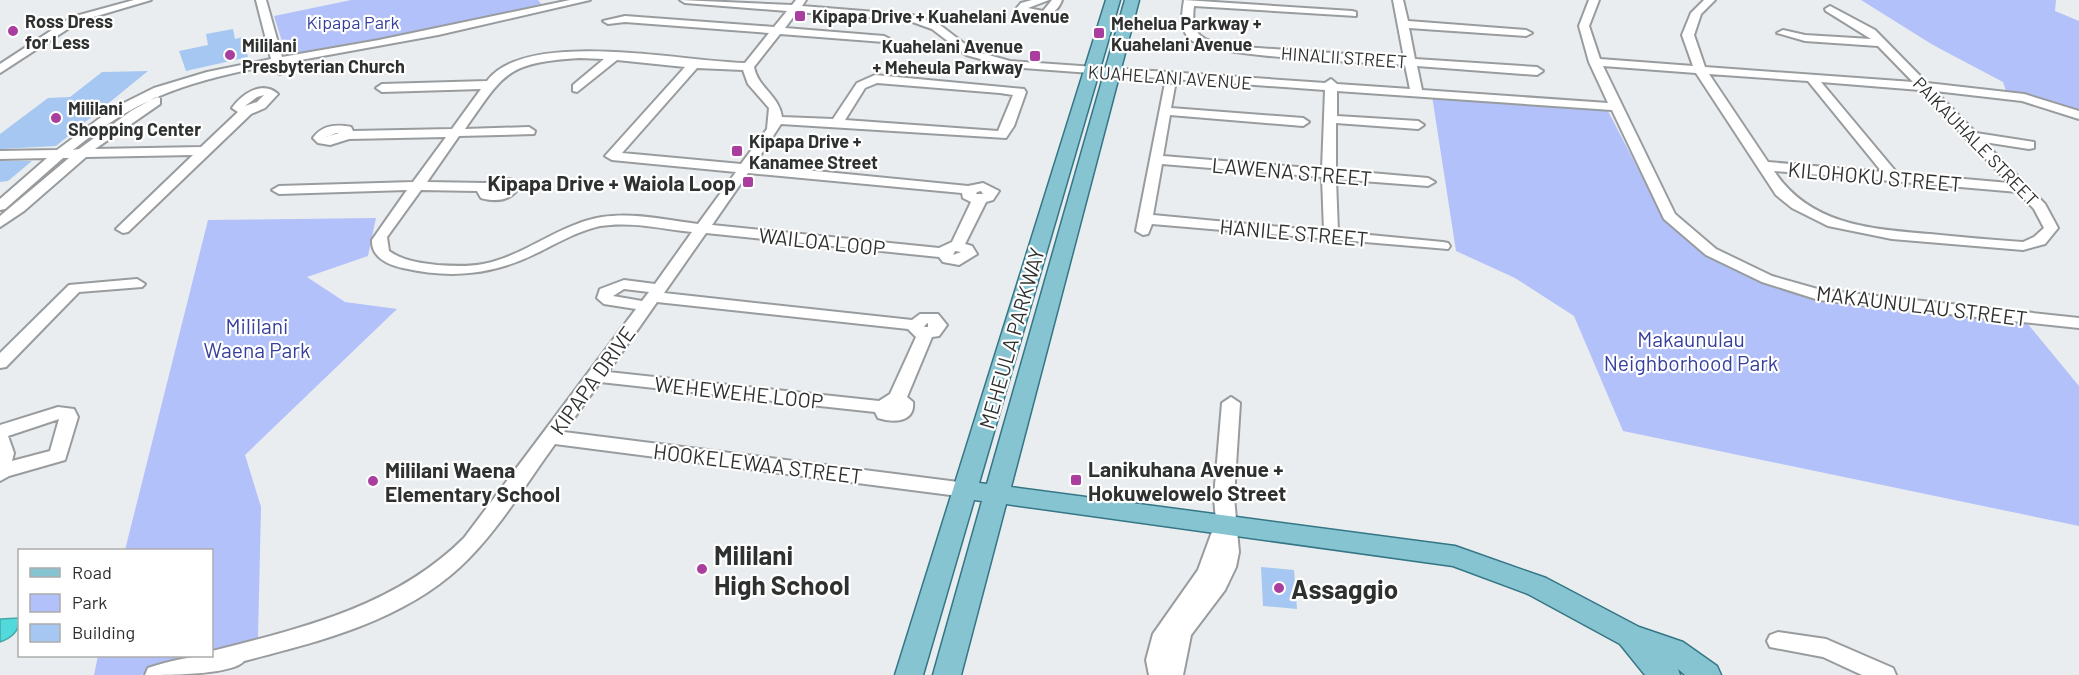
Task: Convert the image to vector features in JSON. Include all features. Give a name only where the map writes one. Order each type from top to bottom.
[{"type":"main road","name":"MEHEULA PARKWAY","points":[[947,675],[972,579],[999,494],[1102,69],[1113,0]]},
{"type":"main road","name":"MEHEULA PARKWAY","points":[[909,675],[966,490],[1102,69],[1132,0]]},
{"type":"main road","points":[[966,490],[1225,523],[1455,556],[1537,586],[1630,636],[1673,650],[1707,675]]},
{"type":"main road","points":[[1630,636],[1649,661],[1666,675]]},
{"type":"street","points":[[0,69],[76,19],[146,0]]},
{"type":"street","points":[[261,0],[280,66]]},
{"type":"street","points":[[0,223],[139,111],[156,102],[280,66],[585,0]]},
{"type":"street","name":"KUAHELANI AVENUE","points":[[685,0],[797,4],[908,17],[936,27],[970,53],[993,61],[1618,107]]},
{"type":"street","points":[[1044,0],[1025,5],[1020,9],[1035,14],[1048,14],[1055,9],[1057,0]]},
{"type":"street","points":[[1398,0],[1416,91]]},
{"type":"street","name":"MAKAUNULAU STREET","points":[[1594,0],[1584,26],[1595,62],[1669,216],[1696,241],[1737,267],[1789,287],[1819,295],[2079,323]]},
{"type":"street","name":"PAIKAUHALE STREET","points":[[1710,0],[1696,13],[1688,35],[1701,71],[1789,199],[1833,224],[1882,234],[1988,245],[2023,246],[2038,243],[2046,236],[2051,228],[2049,220],[2021,188],[1883,43],[1860,25],[1830,9]]},
{"type":"street","points":[[1189,2],[1352,14]]},
{"type":"street","name":"HINALII STREET","points":[[1189,2],[1186,26],[1188,31],[1211,45],[1246,50],[1536,71]]},
{"type":"street","points":[[748,67],[797,4]]},
{"type":"street","points":[[608,21],[625,19],[884,39]]},
{"type":"street","points":[[1403,24],[1526,33]]},
{"type":"street","points":[[1783,33],[1805,38],[1883,43]]},
{"type":"street","points":[[416,186],[458,133],[490,85],[509,66],[529,59],[560,55],[748,67]]},
{"type":"street","points":[[577,88],[612,58]]},
{"type":"street","points":[[1595,62],[1924,87],[2024,98],[2079,115]]},
{"type":"street","name":"WAILOA LOOP","points":[[416,186],[380,237],[379,247],[384,255],[402,264],[459,271],[489,268],[578,227],[607,220],[943,254],[948,248],[957,246],[974,195],[612,156],[693,65]]},
{"type":"street","points":[[0,206],[61,154],[128,105],[150,94],[200,78],[280,66]]},
{"type":"street","points":[[748,67],[752,81],[773,102],[777,112],[776,120],[1001,135],[1008,126],[1020,92],[875,79],[861,86],[837,123]]},
{"type":"street","points":[[1811,78],[1893,177]]},
{"type":"street","points":[[382,88],[490,85]]},
{"type":"street","points":[[1331,85],[1329,118],[1331,234]]},
{"type":"street","points":[[1157,160],[1169,86]]},
{"type":"street","points":[[123,228],[246,111]]},
{"type":"street","points":[[1166,111],[1303,122]]},
{"type":"street","points":[[1329,118],[1418,125]]},
{"type":"street","name":"KIPAPA DRIVE","points":[[199,675],[250,651],[381,607],[413,590],[445,568],[484,526],[596,376],[745,169],[773,129],[776,120]]},
{"type":"street","points":[[346,135],[529,131]]},
{"type":"street","points":[[1971,136],[2029,146]]},
{"type":"street","points":[[0,155],[204,151]]},
{"type":"street","name":"LAWENA STREET","points":[[1157,160],[1428,182]]},
{"type":"street","name":"HANILE STREET","points":[[1157,160],[1144,225],[1331,234],[1443,246]]},
{"type":"street","name":"KILOHOKU STREET","points":[[1765,166],[2021,188]]},
{"type":"street","points":[[279,190],[416,186],[486,187]]},
{"type":"street","points":[[0,363],[75,288],[137,284]]},
{"type":"street","name":"WEHEWEHE LOOP","points":[[596,376],[889,403],[920,329],[651,297]]},
{"type":"street","points":[[1170,675],[1175,668],[1180,632],[1218,584],[1226,567],[1229,552],[1224,497],[1231,403]]},
{"type":"street","points":[[0,432],[52,414],[68,413],[69,417],[58,455],[1,473],[5,453],[0,438]]},
{"type":"street","name":"HOOKELEWAA STREET","points":[[550,437],[966,490]]},
{"type":"street","points":[[1160,675],[1158,668],[1161,639],[1172,618],[1205,576],[1215,543],[1225,523]]},
{"type":"street","points":[[1778,641],[1826,648],[1885,675]]},
{"type":"street","name":"KIPAPA DRIVE","points":[[156,675],[215,658],[250,651]]},
{"type":"green space","name":"Kipapa Park","points":[[351,0],[538,0],[543,6],[297,55],[286,54],[274,16]]},
{"type":"green space","points":[[1861,0],[2056,0],[2055,11],[2079,21],[2079,111],[2006,91],[2003,82],[1933,45]]},
{"type":"green space","name":"Makaunulau Neighborhood Park","points":[[1432,96],[1608,111],[1664,219],[1695,246],[1747,276],[1781,289],[1842,304],[2027,323],[2079,386],[2079,526],[1623,431],[1574,316],[1515,278],[1456,251]]},
{"type":"green space","name":"Mililani Waena Park","points":[[376,218],[368,256],[307,277],[345,302],[397,309],[245,455],[261,507],[258,638],[213,652],[213,549],[125,549],[208,220]]},
{"type":"green space","points":[[98,657],[199,657],[141,675],[94,675]]},
{"type":"shaded area","points":[[18,618],[18,627],[14,633],[0,642],[0,619]]},
{"type":"building","points":[[233,29],[235,39],[243,37],[248,57],[186,71],[179,51],[208,45],[206,34]]},
{"type":"building","name":"Mililani Shopping Center","points":[[148,71],[56,146],[0,149],[0,134],[48,98],[70,97],[102,72]]},
{"type":"building","points":[[0,161],[32,161],[8,181],[0,182]]},
{"type":"building","name":"Assaggio","points":[[1261,567],[1294,570],[1297,609],[1263,606]]},
{"type":"place","name":"Kipapa Drive + Kuahelani Avenue","points":[[800,16]]},
{"type":"place","name":"Ross Dress for Less","points":[[13,31]]},
{"type":"place","name":"Mehelua Parkway + Kuahelani Avenue","points":[[1099,33]]},
{"type":"place","name":"Mililani Presbyterian Church","points":[[230,55]]},
{"type":"place","name":"Kuahelani Avenue + Meheula Parkway","points":[[1035,56]]},
{"type":"place","name":"Mililani Shopping Center","points":[[56,118]]},
{"type":"place","name":"Kipapa Drive + Kanamee Street","points":[[737,151]]},
{"type":"place","name":"Kipapa Drive + Waiola Loop","points":[[748,182]]},
{"type":"place","name":"Lanikuhana Avenue + Hokuwelowelo Street","points":[[1076,480]]},
{"type":"place","name":"Mililani Waena Elementary School","points":[[373,481]]},
{"type":"place","name":"Mililani High School","points":[[702,569]]},
{"type":"place","name":"Assaggio","points":[[1279,588]]}]
